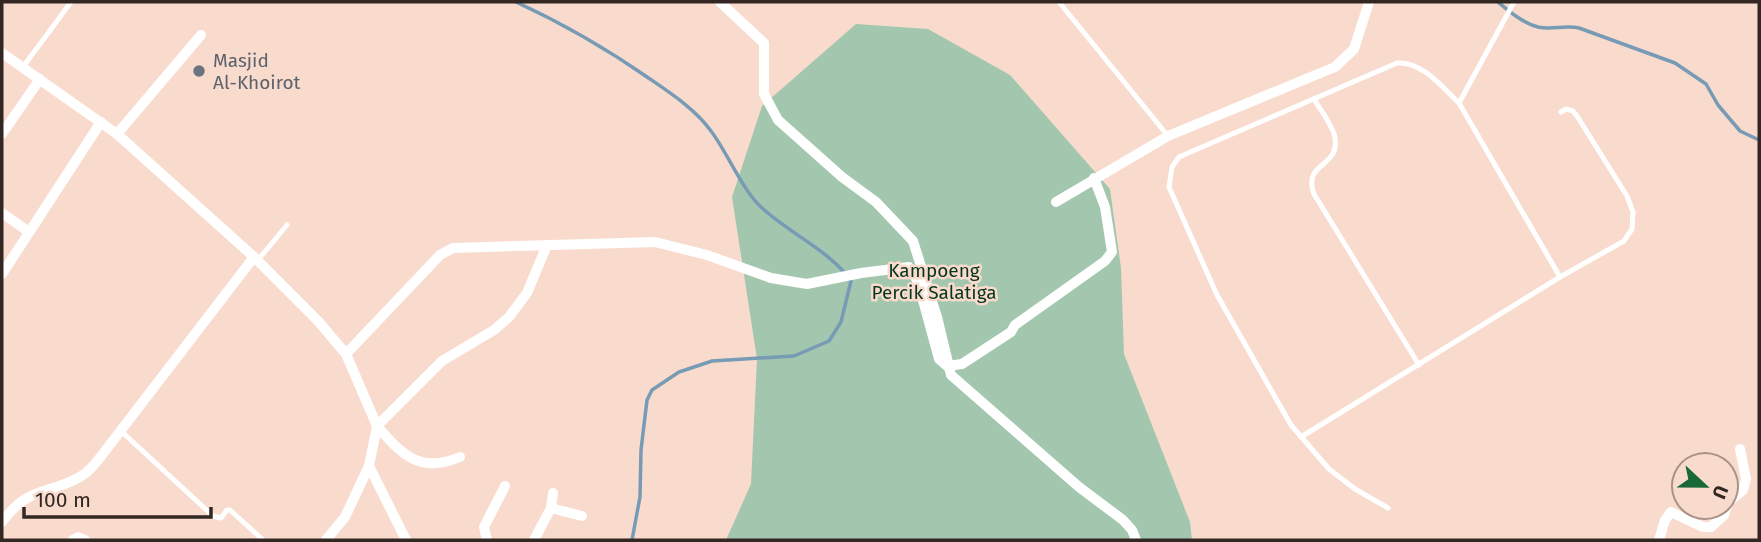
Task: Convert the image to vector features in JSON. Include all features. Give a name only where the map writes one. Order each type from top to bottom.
[{"type":"street","points":[[720,2],[764,43],[764,94],[778,120],[842,177],[876,202],[913,241],[937,317],[951,375],[1079,487],[1122,520],[1132,530],[1136,540]]},
{"type":"street","points":[[1055,202],[1168,136],[1335,66],[1353,49],[1369,2]]},
{"type":"street","points":[[117,134],[201,35]]},
{"type":"street","points":[[2,53],[117,134],[256,259],[318,321],[346,354],[377,426],[400,451],[420,462],[440,464],[460,457]]},
{"type":"street","points":[[2,134],[40,79]]},
{"type":"street","points":[[2,274],[101,122]]},
{"type":"street","points":[[346,354],[440,255],[453,248],[655,242],[707,255],[771,278],[807,284],[909,267],[918,282],[939,359],[947,366],[962,364],[1011,332],[1015,325],[1105,261],[1112,252],[1105,207],[1094,178]]},
{"type":"street","points":[[2,212],[29,232]]},
{"type":"street","points":[[326,540],[345,517],[369,466],[377,426],[442,361],[494,330],[509,317],[527,293],[547,245]]},
{"type":"street","points":[[4,515],[31,494],[80,477],[102,456],[256,259]]},
{"type":"street","points":[[1659,540],[1665,520],[1671,512],[1703,527],[1710,527],[1724,515],[1728,502],[1743,490],[1746,479],[1740,449]]},
{"type":"street","points":[[369,466],[405,540]]},
{"type":"street","points":[[487,540],[484,527],[505,486]]},
{"type":"street","points":[[534,540],[551,508],[553,493]]},
{"type":"street","points":[[551,508],[582,516]]},
{"type":"street","points":[[73,540],[78,537],[85,540]]},
{"type":"lane","points":[[23,67],[71,2]]},
{"type":"lane","points":[[1059,2],[1168,136]]},
{"type":"lane","points":[[1460,103],[1514,2]]},
{"type":"lane","points":[[1388,508],[1355,489],[1329,469],[1291,425],[1217,295],[1169,187],[1172,167],[1179,157],[1397,63],[1407,62],[1428,75],[1460,103],[1560,277]]},
{"type":"lane","points":[[1314,99],[1335,135],[1335,148],[1330,159],[1311,175],[1310,184],[1419,365]]},
{"type":"lane","points":[[1301,437],[1560,277],[1625,241],[1632,229],[1633,212],[1627,196],[1577,116],[1566,109],[1561,112]]},
{"type":"lane","points":[[256,259],[287,225]]},
{"type":"lane","points":[[121,431],[213,516],[221,518],[230,510],[263,540]]},
{"type":"green space","name":"Kampoeng Percik Salatiga","points":[[856,24],[928,29],[1010,75],[1110,189],[1121,268],[1124,354],[1190,522],[1192,540],[726,540],[751,484],[757,359],[732,197],[762,106]]},
{"type":"waterway","points":[[516,2],[601,47],[683,103],[711,131],[754,200],[833,261],[851,281],[841,322],[829,341],[794,356],[712,361],[679,372],[652,390],[647,400],[641,450],[640,497],[632,540]]},
{"type":"waterway","points":[[1498,2],[1532,25],[1543,28],[1579,28],[1675,63],[1706,84],[1718,105],[1740,131],[1759,140]]},
{"type":"place","name":"Masjid Al-Khoirot","points":[[199,71]]}]
